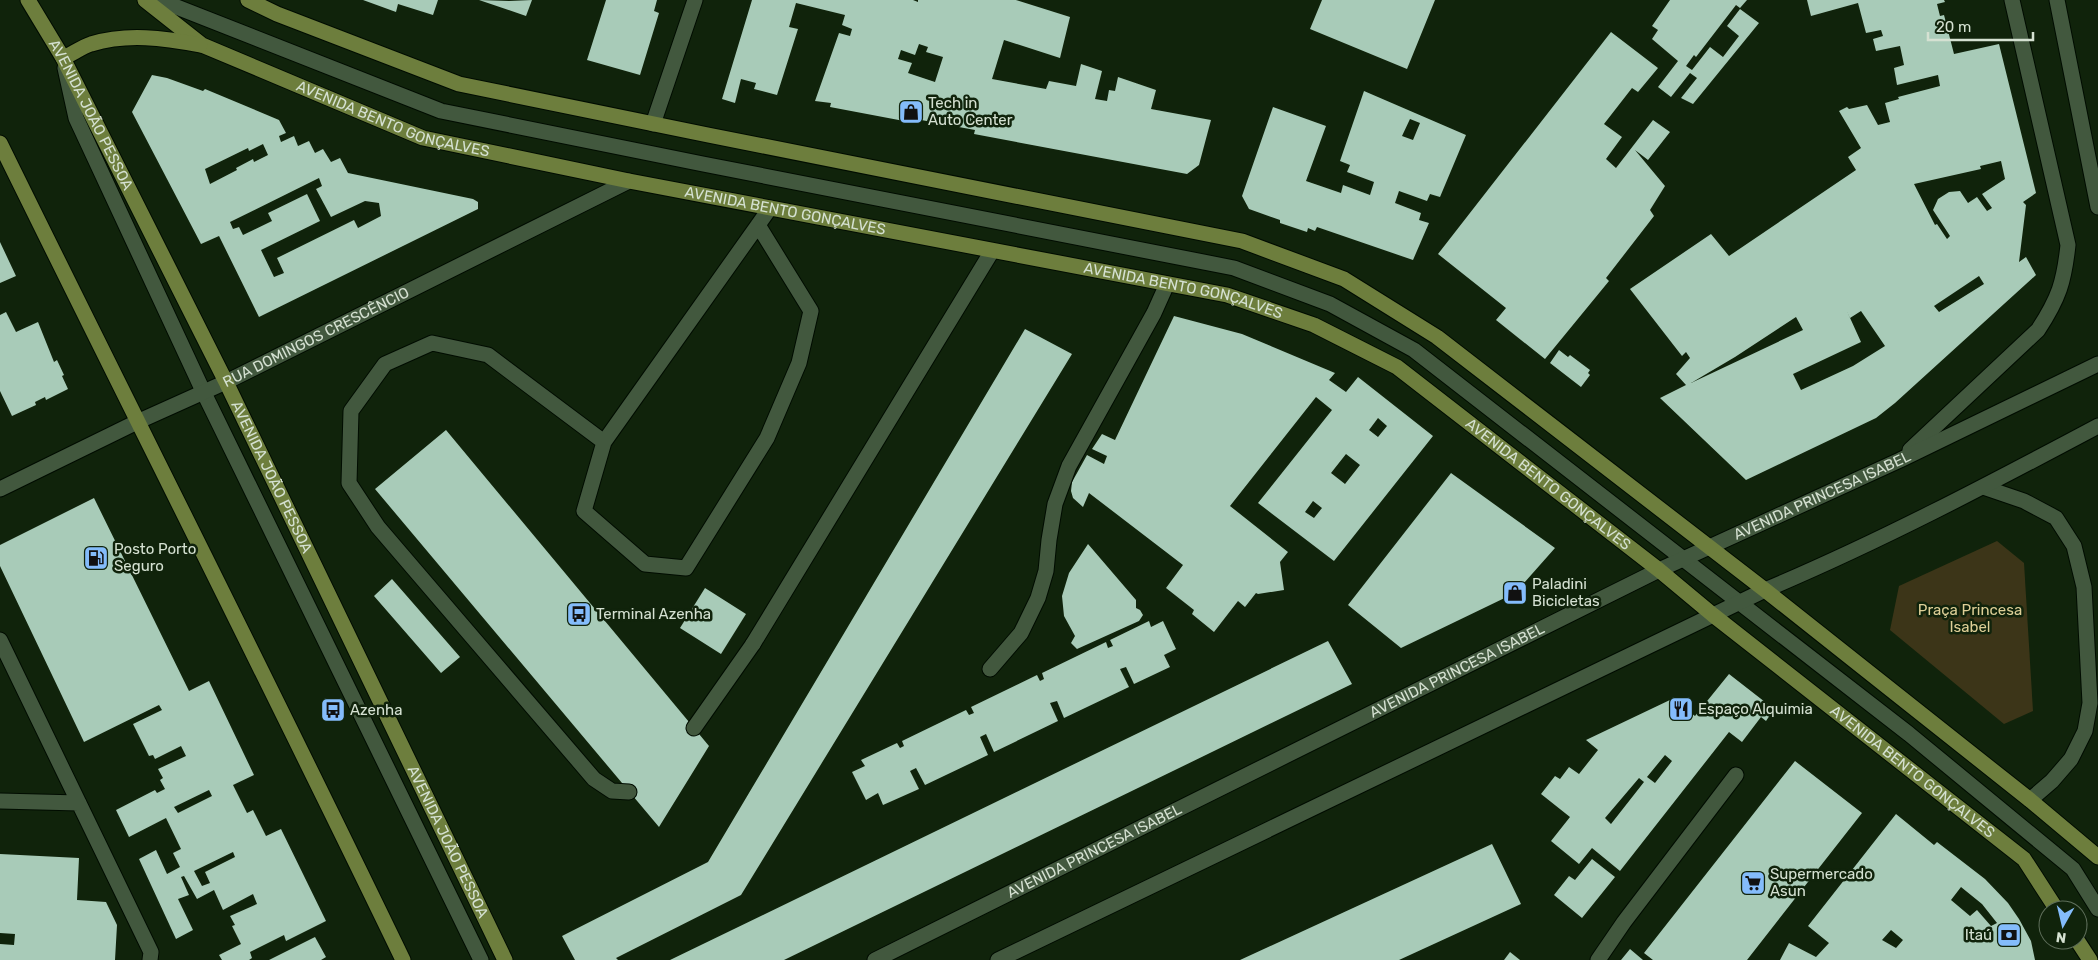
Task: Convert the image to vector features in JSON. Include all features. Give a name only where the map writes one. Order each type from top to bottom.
[{"type":"main road","name":"AVENIDA JOÃO PESSOA","points":[[28,0],[63,58],[226,382],[506,960]]},
{"type":"main road","name":"AVENIDA BENTO GONÇALVES","points":[[145,0],[202,46],[423,138],[629,181],[1226,295],[1314,325],[1397,367],[1659,570],[1713,615],[2024,859],[2051,900]]},
{"type":"main road","points":[[159,0],[441,111],[1234,268],[1330,304],[1414,350],[1909,734],[2073,869],[2098,909]]},
{"type":"main road","points":[[248,0],[277,14],[459,84],[1242,241],[1344,279],[1436,337],[1710,547],[2030,800],[2098,857]]},
{"type":"main road","points":[[653,124],[695,0]]},
{"type":"main road","points":[[1900,460],[2038,330],[2053,307],[2064,276],[2068,244],[2012,0]]},
{"type":"main road","points":[[2057,0],[2098,207]]},
{"type":"main road","points":[[202,46],[168,39],[127,37],[90,44],[63,58],[76,118],[203,392],[481,960]]},
{"type":"main road","points":[[0,143],[137,422],[312,770],[403,960]]},
{"type":"main road","name":"RUA DOMINGOS CRESCÊNCIO","points":[[0,489],[137,422],[226,382],[629,181]]},
{"type":"main road","points":[[758,225],[811,311],[799,363],[767,438],[686,568],[645,564],[584,511],[604,442],[770,208]]},
{"type":"main road","points":[[694,728],[753,644],[992,251]]},
{"type":"main road","points":[[990,669],[1021,633],[1038,598],[1046,571],[1055,504],[1069,466],[1154,313],[1167,284]]},
{"type":"main road","points":[[604,442],[488,355],[432,343],[385,364],[351,411],[349,483],[378,527],[594,779],[612,791],[628,792]]},
{"type":"main road","name":"AVENIDA PRINCESA ISABEL","points":[[875,960],[1659,570],[1900,460],[2098,364]]},
{"type":"main road","points":[[998,960],[1018,956],[1713,615],[1825,564],[1983,487],[2098,426]]},
{"type":"main road","points":[[1983,487],[2024,500],[2056,518],[2074,546],[2084,587],[2090,704],[2086,731],[2071,759],[2052,781],[2030,800]]},
{"type":"main road","points":[[0,640],[151,952],[150,960]]},
{"type":"main road","points":[[1598,960],[1624,922],[1736,775]]},
{"type":"main road","points":[[0,801],[79,803]]},
{"type":"green space","name":"Praça Princesa Isabel","points":[[1997,541],[2024,563],[2033,711],[2004,724],[1890,630],[1899,586]]},
{"type":"building","points":[[363,0],[438,0],[433,15],[398,4],[396,12]]},
{"type":"building","points":[[479,0],[509,1],[532,0],[526,16]]},
{"type":"building","points":[[606,0],[657,0],[654,11],[659,13],[640,75],[587,60]]},
{"type":"building","points":[[752,0],[913,0],[918,2],[918,0],[1016,0],[1070,17],[1060,58],[1004,40],[992,79],[1046,89],[1049,81],[1076,86],[1081,64],[1102,71],[1095,99],[1107,101],[1109,90],[1115,91],[1118,77],[1156,90],[1151,109],[1211,120],[1199,165],[1187,174],[974,134],[975,130],[905,117],[904,121],[830,107],[831,103],[815,101],[839,33],[850,36],[852,29],[842,25],[845,15],[796,3],[789,27],[798,29],[777,95],[754,89],[756,83],[741,79],[735,103],[722,99]],"holes":[[[919,44],[928,47],[926,52],[943,57],[935,82],[908,73],[912,63],[898,59],[901,50],[915,55]]]},
{"type":"building","points":[[1322,0],[1435,0],[1407,69],[1310,29]]},
{"type":"building","points":[[1670,0],[1747,0],[1740,8],[1736,5],[1696,57],[1694,55],[1686,66],[1692,70],[1710,47],[1723,57],[1739,36],[1727,26],[1740,9],[1759,23],[1693,104],[1681,98],[1697,78],[1690,73],[1671,97],[1658,87],[1678,61],[1652,39],[1658,30],[1652,26]]},
{"type":"building","points":[[1807,0],[1944,0],[1945,2],[1937,4],[1940,16],[1944,15],[1954,54],[1999,44],[2036,193],[2023,202],[2026,205],[2019,262],[2026,257],[2036,275],[1876,418],[1746,480],[1660,398],[1686,385],[1676,374],[1690,358],[1686,352],[1682,356],[1630,289],[1711,234],[1729,256],[1856,170],[1848,157],[1861,148],[1839,111],[1847,107],[1849,109],[1867,105],[1878,125],[1890,122],[1885,103],[1899,99],[1898,97],[1940,86],[1938,75],[1897,85],[1894,68],[1904,65],[1900,46],[1876,51],[1873,39],[1883,36],[1881,30],[1866,33],[1858,3],[1811,16]],"holes":[[[2001,161],[2005,179],[1982,194],[1992,208],[1987,211],[1977,197],[1968,203],[1960,191],[1949,192],[1938,199],[1933,210],[1950,236],[1947,239],[1937,224],[1935,225],[1914,184],[1981,169],[1980,166]],[[1979,276],[1984,284],[1939,312],[1934,306]],[[1861,311],[1885,346],[1853,366],[1801,390],[1793,374],[1861,342],[1850,318]],[[1796,317],[1803,330],[1691,383]]]},
{"type":"building","points":[[1611,32],[1658,68],[1638,92],[1632,88],[1604,124],[1622,137],[1606,159],[1616,168],[1653,120],[1670,132],[1648,160],[1635,150],[1665,186],[1650,210],[1654,216],[1606,278],[1609,281],[1545,359],[1496,320],[1506,308],[1438,254]]},
{"type":"building","points":[[152,75],[167,78],[203,91],[205,89],[279,120],[286,133],[279,136],[281,142],[294,136],[298,146],[309,141],[315,153],[323,149],[331,162],[340,158],[348,173],[473,199],[478,202],[478,209],[259,317],[219,236],[201,244],[132,112]],"holes":[[[263,144],[268,155],[254,162],[253,159],[210,184],[205,169],[248,148],[249,151]],[[319,178],[322,186],[316,189],[331,217],[365,201],[379,203],[381,216],[358,228],[354,220],[277,258],[284,273],[274,277],[261,250],[320,221],[307,194],[268,213],[272,221],[243,235],[239,227],[233,229],[230,222]]]},
{"type":"building","points":[[1364,91],[1466,135],[1440,197],[1430,194],[1427,201],[1399,191],[1395,203],[1421,213],[1419,220],[1429,223],[1413,260],[1317,227],[1315,231],[1308,228],[1307,232],[1280,223],[1280,220],[1249,209],[1242,196],[1273,107],[1326,126],[1306,181],[1341,193],[1343,185],[1370,195],[1374,182],[1347,172],[1350,165],[1340,161]],"holes":[[[1410,119],[1420,123],[1413,140],[1402,136]]]},
{"type":"building","points":[[0,242],[16,276],[0,283]]},
{"type":"building","points":[[6,312],[16,332],[38,322],[54,362],[57,360],[64,375],[62,376],[68,389],[46,400],[45,397],[35,402],[36,405],[12,416],[0,391],[0,315]]},
{"type":"building","points":[[1174,316],[1242,334],[1335,373],[1329,380],[1346,392],[1358,377],[1433,436],[1334,561],[1258,503],[1332,410],[1316,397],[1230,506],[1288,552],[1280,562],[1284,590],[1256,593],[1245,607],[1238,601],[1214,632],[1192,614],[1194,610],[1166,588],[1183,565],[1089,493],[1083,507],[1073,498],[1071,491],[1072,482],[1087,455],[1104,464],[1107,456],[1092,449],[1102,434],[1115,440]],"holes":[[[1378,418],[1387,426],[1378,437],[1369,430]],[[1346,454],[1360,465],[1345,484],[1331,473]],[[1313,501],[1322,508],[1314,518],[1305,512]]]},
{"type":"building","points":[[1025,329],[1072,354],[741,895],[616,958],[618,960],[575,960],[562,936],[708,862]]},
{"type":"building","points":[[1559,350],[1568,357],[1570,355],[1590,370],[1588,373],[1590,375],[1581,387],[1550,363]]},
{"type":"building","points":[[446,430],[709,746],[659,827],[375,489]]},
{"type":"building","points":[[1451,473],[1555,548],[1515,593],[1401,648],[1348,605]]},
{"type":"building","points":[[94,498],[189,691],[209,681],[254,775],[233,785],[247,813],[253,810],[266,836],[281,829],[326,921],[286,941],[284,935],[250,952],[252,958],[249,960],[222,960],[219,955],[241,944],[232,926],[235,925],[230,916],[257,904],[253,894],[223,910],[214,890],[197,899],[184,876],[181,877],[189,895],[178,899],[193,930],[176,939],[139,859],[156,850],[167,874],[180,867],[173,853],[181,849],[166,818],[129,837],[116,810],[155,790],[157,793],[165,789],[160,780],[163,778],[158,769],[186,756],[181,746],[155,759],[153,755],[149,756],[133,724],[162,710],[159,705],[84,742],[0,566],[0,545]],"holes":[[[209,790],[212,796],[178,813],[174,807]],[[233,852],[235,857],[205,872],[210,883],[202,886],[194,871]]]},
{"type":"building","points":[[1088,544],[1136,600],[1136,608],[1143,615],[1139,621],[1077,649],[1071,643],[1075,636],[1064,616],[1062,596],[1069,573]]},
{"type":"building","points":[[392,579],[460,657],[441,673],[374,596]]},
{"type":"building","points":[[705,588],[746,614],[721,654],[680,628]]},
{"type":"building","points":[[1149,621],[1151,627],[1163,621],[1176,649],[1164,655],[1170,667],[1134,684],[1126,667],[1120,669],[1129,687],[1064,718],[1057,701],[1050,703],[1058,721],[994,752],[986,734],[980,737],[988,755],[925,785],[916,768],[910,771],[919,789],[883,805],[878,793],[866,800],[852,772],[865,766],[861,760],[897,743],[900,748],[904,746],[902,741],[966,710],[969,715],[974,713],[971,707],[1037,675],[1040,681],[1044,679],[1042,673],[1106,642],[1108,648],[1113,646],[1110,640]]},
{"type":"building","points":[[1328,641],[1352,684],[784,960],[670,960]]},
{"type":"building","points":[[1729,674],[1774,709],[1766,721],[1761,717],[1742,742],[1729,732],[1620,871],[1592,848],[1579,864],[1551,841],[1570,817],[1541,794],[1555,776],[1560,779],[1569,767],[1579,774],[1598,750],[1586,740],[1672,699],[1695,716]],"holes":[[[1665,755],[1672,761],[1655,783],[1647,777]],[[1639,778],[1644,782],[1611,824],[1605,818]]]},
{"type":"building","name":"Supermercado Asun","points":[[1795,761],[1862,813],[1747,960],[1653,960],[1644,953]]},
{"type":"building","points":[[1896,814],[1934,845],[1937,842],[1985,879],[2008,903],[2031,941],[2035,960],[1780,960],[1789,943],[1816,957],[1829,943],[1808,926]],"holes":[[[1961,887],[1982,904],[1997,923],[1991,926],[1977,910],[1970,916],[1951,900]],[[1891,930],[1903,940],[1896,948],[1882,940]]]},
{"type":"building","points":[[1492,844],[1521,904],[1399,960],[1240,960]]},
{"type":"building","points":[[0,854],[79,858],[77,900],[106,902],[117,925],[115,960],[0,960],[0,944],[14,945],[15,934],[0,933]]},
{"type":"building","points":[[1592,859],[1615,877],[1582,918],[1554,895],[1569,876],[1575,880]]},
{"type":"building","points":[[315,937],[326,957],[321,960],[269,960]]},
{"type":"building","points":[[1630,949],[1643,960],[1621,960]]},
{"type":"building","points":[[1510,952],[1520,960],[1504,960]]},
{"type":"place","name":"Tech in Auto Center","points":[[911,112]]},
{"type":"place","name":"Posto Porto Seguro","points":[[96,558]]},
{"type":"place","name":"Paladini Bicicletas","points":[[1515,593]]},
{"type":"place","name":"Terminal Azenha","points":[[579,614]]},
{"type":"place","name":"Espaço Alquimia","points":[[1681,709]]},
{"type":"place","name":"Azenha","points":[[333,710]]},
{"type":"place","name":"Supermercado Asun","points":[[1753,883]]},
{"type":"place","name":"Itaú","points":[[2009,935]]}]
